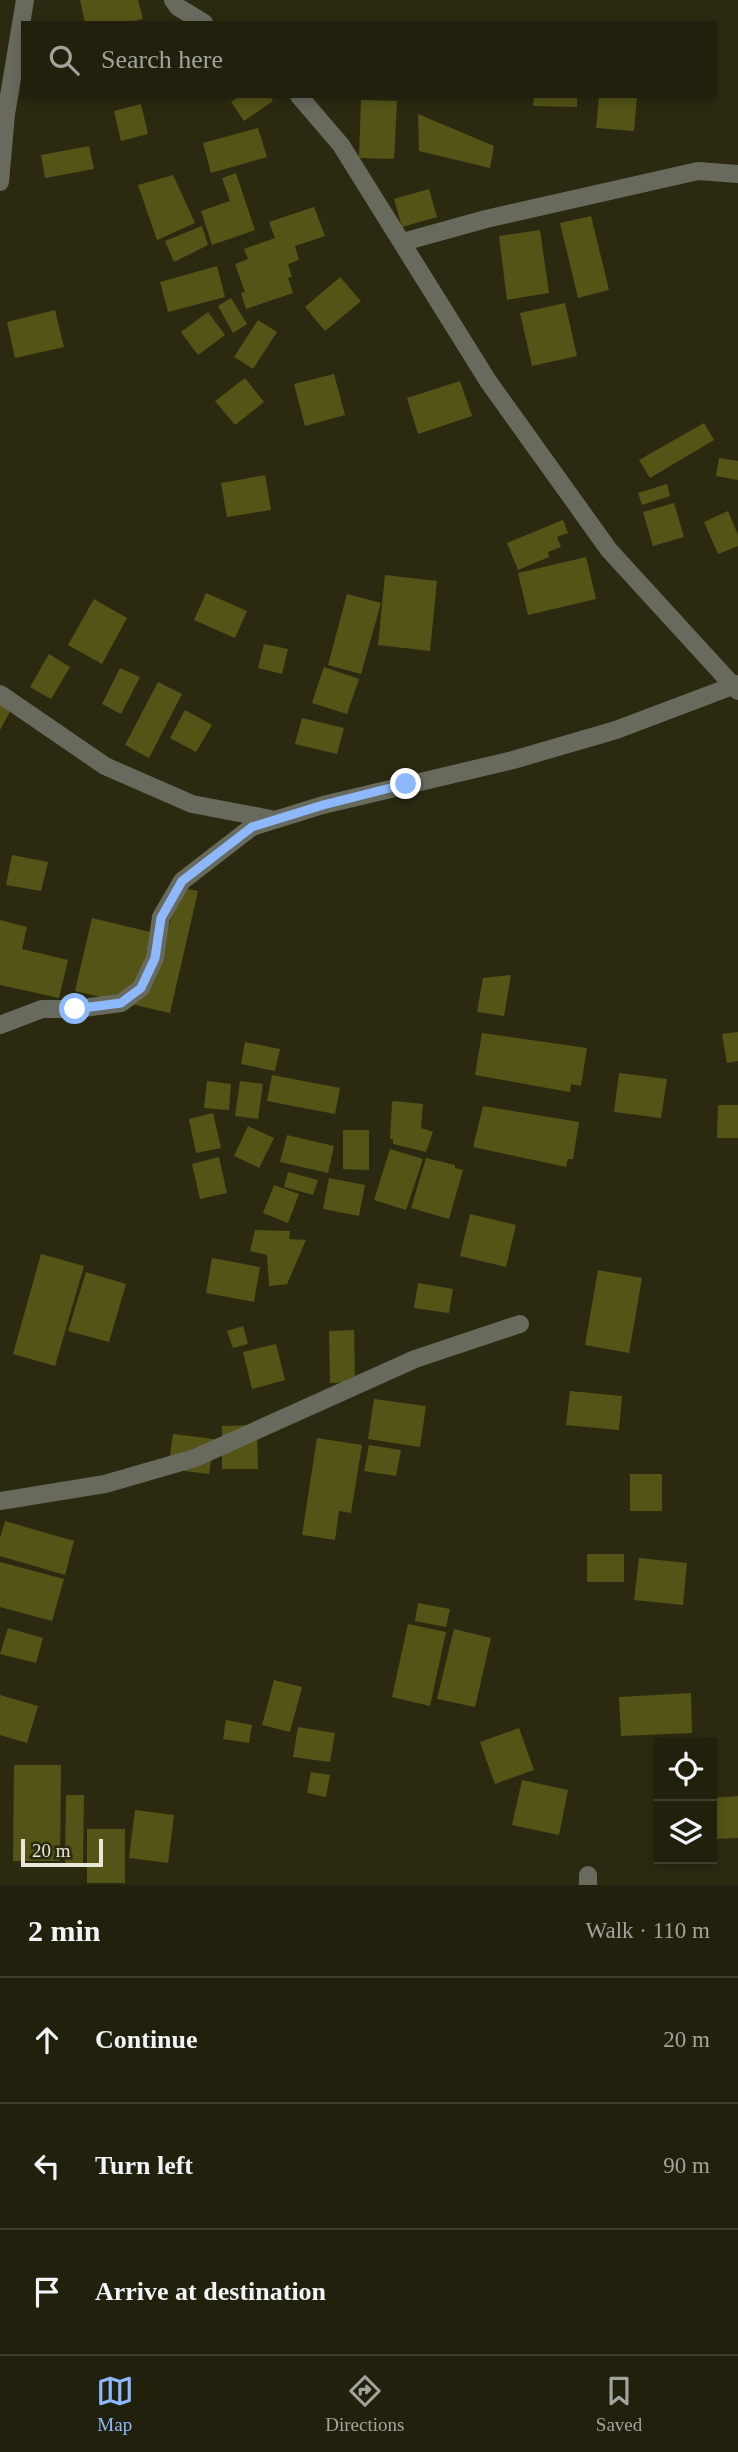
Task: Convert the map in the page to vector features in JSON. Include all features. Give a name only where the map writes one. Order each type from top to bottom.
[{"type":"street","points":[[22,21],[25,0]]},
{"type":"street","points":[[173,0],[178,7],[201,21]]},
{"type":"street","points":[[0,182],[6,114],[21,24]]},
{"type":"street","points":[[0,1025],[42,1009],[75,1009],[121,1003],[141,988],[155,958],[161,918],[182,881],[252,827],[323,805],[526,756],[616,730],[737,687],[608,550],[488,381],[341,145],[301,98]]},
{"type":"street","points":[[403,242],[513,213],[698,171],[738,174]]},
{"type":"street","points":[[0,694],[106,766],[192,804],[275,820]]},
{"type":"street","points":[[0,1501],[105,1484],[195,1458],[415,1359],[520,1324]]},
{"type":"building","points":[[80,0],[138,0],[143,19],[134,21],[85,21]]},
{"type":"building","points":[[236,98],[271,98],[273,101],[244,121],[231,102]]},
{"type":"building","points":[[534,98],[577,98],[577,107],[533,106]]},
{"type":"building","points":[[599,98],[637,98],[634,131],[596,128]]},
{"type":"building","points":[[361,100],[397,101],[394,159],[359,158]]},
{"type":"building","points":[[141,104],[148,134],[121,141],[114,111]]},
{"type":"building","points":[[418,114],[494,146],[490,168],[419,151]]},
{"type":"building","points":[[258,128],[267,157],[211,173],[203,143]]},
{"type":"building","points":[[89,146],[94,169],[45,178],[41,155]]},
{"type":"building","points":[[236,173],[255,230],[212,245],[201,211],[230,201],[222,178]]},
{"type":"building","points":[[173,175],[195,223],[157,240],[138,185]]},
{"type":"building","points":[[429,189],[437,217],[402,227],[394,199]]},
{"type":"building","points":[[314,207],[325,236],[295,246],[299,260],[288,264],[292,277],[288,278],[293,293],[246,309],[241,293],[245,292],[235,264],[248,259],[244,249],[275,238],[269,222]]},
{"type":"building","points":[[591,216],[609,290],[578,298],[560,223]]},
{"type":"building","points":[[202,226],[208,245],[174,262],[165,241]]},
{"type":"building","points":[[540,230],[549,293],[507,300],[499,236]]},
{"type":"building","points":[[217,266],[225,297],[168,312],[160,282]]},
{"type":"building","points":[[340,277],[361,301],[325,331],[305,307]]},
{"type":"building","points":[[231,298],[247,324],[233,333],[218,306]]},
{"type":"building","points":[[565,303],[577,356],[532,366],[520,313]]},
{"type":"building","points":[[55,310],[64,347],[15,358],[7,322]]},
{"type":"building","points":[[208,312],[225,335],[198,355],[181,332]]},
{"type":"building","points":[[258,320],[277,332],[253,369],[234,357]]},
{"type":"building","points":[[334,374],[345,415],[305,426],[294,384]]},
{"type":"building","points":[[245,378],[264,402],[235,425],[215,401]]},
{"type":"building","points":[[460,381],[472,416],[418,434],[407,398]]},
{"type":"building","points":[[704,423],[714,440],[650,478],[639,460]]},
{"type":"building","points":[[719,458],[738,461],[738,480],[716,476]]},
{"type":"building","points":[[265,475],[271,510],[227,517],[221,483]]},
{"type":"building","points":[[667,484],[670,496],[642,505],[638,493]]},
{"type":"building","points":[[674,503],[684,537],[653,546],[643,512]]},
{"type":"building","points":[[728,511],[738,535],[738,546],[718,554],[704,522]]},
{"type":"building","points":[[563,520],[568,533],[557,537],[561,547],[548,552],[549,557],[518,570],[507,543]]},
{"type":"building","points":[[586,557],[596,599],[528,615],[518,573]]},
{"type":"building","points":[[385,575],[437,581],[430,651],[378,645]]},
{"type":"building","points":[[206,593],[247,611],[235,638],[194,620]]},
{"type":"building","points":[[347,594],[381,603],[361,674],[328,665]]},
{"type":"building","points":[[94,599],[127,618],[102,664],[68,645]]},
{"type":"building","points":[[264,644],[288,649],[282,674],[258,668]]},
{"type":"building","points":[[49,654],[70,667],[51,699],[30,687]]},
{"type":"building","points":[[324,667],[359,679],[347,714],[312,703]]},
{"type":"building","points":[[120,668],[140,677],[121,714],[102,704]]},
{"type":"building","points":[[158,682],[182,694],[149,758],[125,745]]},
{"type":"building","points":[[0,699],[13,706],[0,730]]},
{"type":"building","points":[[185,710],[212,725],[196,752],[170,738]]},
{"type":"building","points":[[302,718],[344,728],[337,754],[295,744]]},
{"type":"building","points":[[12,855],[48,862],[41,891],[6,885]]},
{"type":"building","points":[[178,887],[198,891],[170,1013],[75,991],[92,918],[167,936]]},
{"type":"building","points":[[0,920],[27,927],[22,949],[68,960],[59,998],[0,985]]},
{"type":"building","points":[[511,975],[504,1016],[477,1012],[483,978]]},
{"type":"building","points":[[738,1032],[738,1061],[727,1063],[722,1034]]},
{"type":"building","points":[[482,1033],[587,1048],[581,1086],[571,1084],[570,1092],[475,1075]]},
{"type":"building","points":[[245,1042],[280,1049],[275,1071],[241,1064]]},
{"type":"building","points":[[619,1073],[667,1079],[661,1118],[614,1112]]},
{"type":"building","points":[[272,1075],[340,1088],[335,1114],[267,1101]]},
{"type":"building","points":[[207,1081],[231,1084],[229,1110],[204,1108]]},
{"type":"building","points":[[240,1081],[263,1084],[258,1119],[235,1116]]},
{"type":"building","points":[[394,1101],[423,1104],[421,1128],[433,1132],[426,1152],[393,1144],[393,1139],[390,1139]]},
{"type":"building","points":[[718,1105],[738,1105],[738,1138],[717,1138]]},
{"type":"building","points":[[483,1106],[579,1122],[573,1159],[568,1159],[566,1167],[473,1147]]},
{"type":"building","points":[[213,1113],[221,1148],[196,1153],[189,1119]]},
{"type":"building","points":[[248,1126],[274,1138],[259,1168],[234,1156]]},
{"type":"building","points":[[343,1130],[369,1130],[369,1170],[343,1169]]},
{"type":"building","points":[[287,1135],[334,1146],[328,1173],[280,1162]]},
{"type":"building","points":[[390,1149],[423,1159],[406,1210],[374,1200]]},
{"type":"building","points":[[219,1157],[227,1193],[200,1199],[192,1164]]},
{"type":"building","points":[[426,1158],[455,1165],[455,1168],[463,1170],[449,1219],[411,1208]]},
{"type":"building","points":[[288,1172],[318,1180],[313,1195],[284,1187]]},
{"type":"building","points":[[329,1178],[365,1185],[359,1216],[323,1209]]},
{"type":"building","points":[[274,1185],[299,1194],[288,1223],[263,1213]]},
{"type":"building","points":[[470,1214],[516,1225],[506,1267],[460,1256]]},
{"type":"building","points":[[255,1230],[290,1231],[289,1239],[306,1240],[287,1284],[269,1286],[267,1255],[250,1251]]},
{"type":"building","points":[[41,1254],[84,1266],[55,1366],[13,1354]]},
{"type":"building","points":[[212,1258],[260,1267],[254,1302],[206,1293]]},
{"type":"building","points":[[598,1270],[642,1278],[629,1353],[585,1345]]},
{"type":"building","points":[[86,1272],[126,1284],[109,1342],[68,1331]]},
{"type":"building","points":[[418,1283],[453,1289],[449,1313],[414,1308]]},
{"type":"building","points":[[243,1326],[248,1344],[233,1348],[227,1331]]},
{"type":"building","points":[[354,1330],[355,1382],[330,1383],[329,1331]]},
{"type":"building","points":[[276,1344],[285,1380],[252,1389],[243,1352]]},
{"type":"building","points":[[570,1391],[622,1396],[619,1430],[566,1425]]},
{"type":"building","points":[[374,1399],[426,1406],[420,1447],[368,1439]]},
{"type":"building","points":[[257,1425],[258,1469],[222,1469],[222,1426]]},
{"type":"building","points":[[173,1434],[214,1439],[209,1474],[168,1469]]},
{"type":"building","points":[[317,1438],[362,1445],[351,1513],[339,1511],[335,1540],[302,1535]]},
{"type":"building","points":[[369,1445],[401,1450],[396,1476],[364,1471]]},
{"type":"building","points":[[630,1474],[662,1474],[662,1511],[630,1511]]},
{"type":"building","points":[[5,1521],[74,1541],[65,1575],[0,1556],[0,1538]]},
{"type":"building","points":[[587,1554],[624,1554],[624,1582],[587,1582]]},
{"type":"building","points":[[639,1558],[687,1563],[683,1605],[634,1600]]},
{"type":"building","points":[[0,1562],[64,1579],[52,1621],[0,1607]]},
{"type":"building","points":[[418,1603],[450,1609],[446,1627],[415,1621]]},
{"type":"building","points":[[408,1624],[446,1632],[430,1706],[392,1697]]},
{"type":"building","points":[[8,1628],[43,1638],[36,1663],[0,1654]]},
{"type":"building","points":[[454,1629],[491,1638],[475,1707],[437,1699]]},
{"type":"building","points":[[274,1680],[302,1687],[290,1732],[262,1725]]},
{"type":"building","points":[[691,1693],[692,1733],[621,1736],[619,1697]]},
{"type":"building","points":[[0,1695],[38,1706],[27,1743],[0,1735]]},
{"type":"building","points":[[226,1720],[252,1725],[249,1743],[223,1739]]},
{"type":"building","points":[[298,1727],[335,1733],[330,1762],[293,1757]]},
{"type":"building","points":[[519,1728],[534,1770],[495,1784],[480,1742]]},
{"type":"building","points":[[14,1765],[61,1765],[60,1861],[13,1861]]},
{"type":"building","points":[[311,1772],[330,1775],[326,1797],[307,1793]]},
{"type":"building","points":[[522,1780],[568,1790],[559,1835],[512,1825]]},
{"type":"building","points":[[66,1795],[84,1795],[83,1866],[65,1866]]},
{"type":"building","points":[[738,1796],[738,1838],[717,1839],[717,1798]]},
{"type":"building","points":[[135,1810],[174,1815],[168,1863],[129,1858]]},
{"type":"building","points":[[87,1829],[125,1829],[125,1883],[87,1883]]},
{"type":"route","points":[[75,1009],[121,1003],[141,988],[155,958],[161,918],[182,881],[252,827],[406,784]]}]
